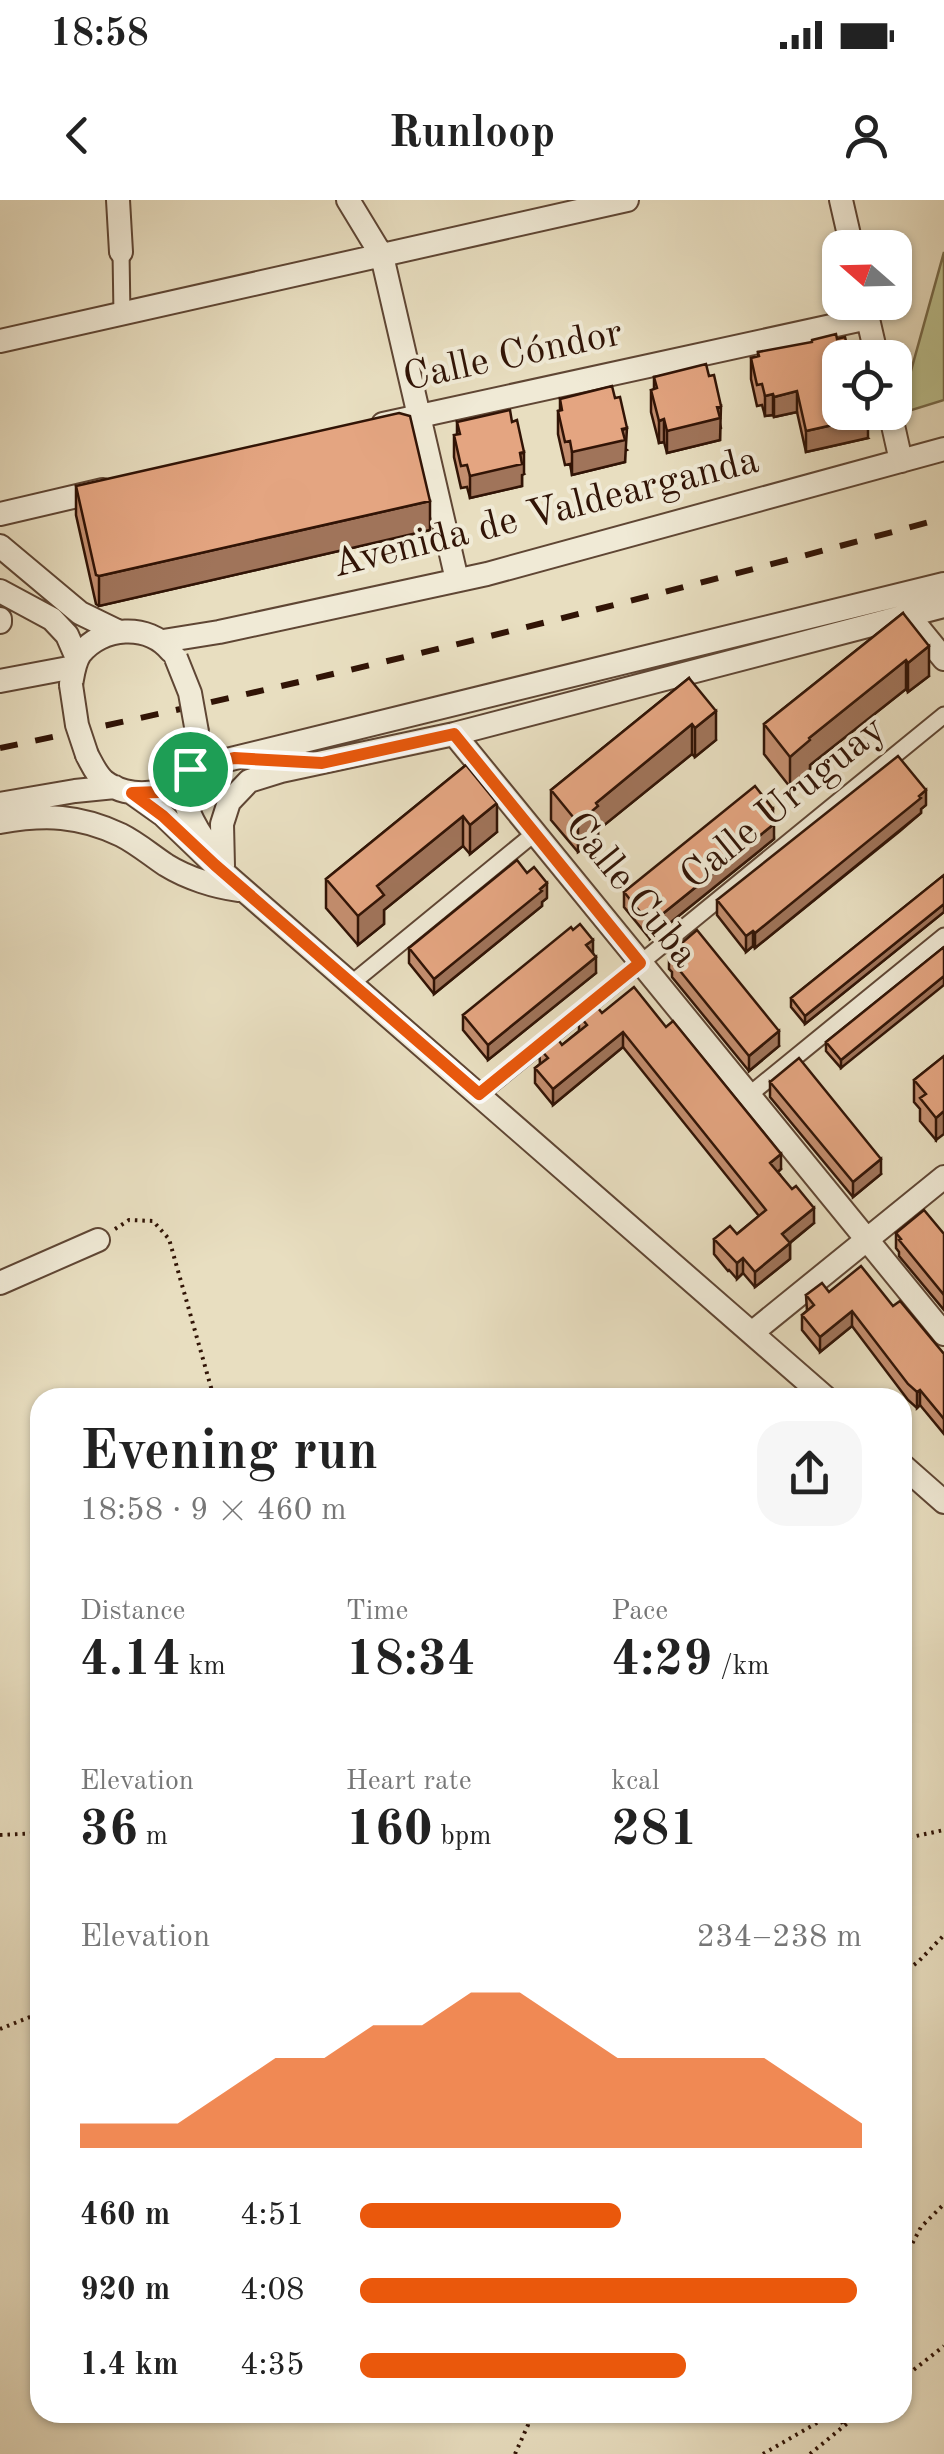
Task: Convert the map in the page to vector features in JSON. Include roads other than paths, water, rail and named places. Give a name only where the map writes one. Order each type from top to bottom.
[{"type":"street","points":[[118,200],[122,314]]},
{"type":"street","points":[[348,200],[382,256],[457,580]]},
{"type":"street","points":[[0,341],[627,200]]},
{"type":"street","points":[[840,200],[848,230]]},
{"type":"street","name":"Calle Cóndor","points":[[362,428],[823,320]]},
{"type":"street","points":[[894,430],[901,461]]},
{"type":"street","name":"Avenida de Valdearganda","points":[[170,649],[219,632],[486,574],[944,450]]},
{"type":"street","points":[[0,514],[119,486]]},
{"type":"street","points":[[24,566],[9,544],[12,527],[27,508]]},
{"type":"street","points":[[0,546],[80,613],[117,631]]},
{"type":"street","points":[[0,804],[75,791],[159,792],[185,774],[234,758],[944,584]]},
{"type":"street","points":[[0,592],[52,620],[67,635],[74,670],[76,725],[99,776],[163,816],[815,1388]]},
{"type":"street","points":[[223,866],[222,824],[229,802],[249,780],[454,734],[944,606]]},
{"type":"street","points":[[908,615],[944,659]]},
{"type":"street","points":[[0,681],[74,670],[93,640],[117,631],[140,632],[170,649],[190,693],[196,732],[196,750],[185,774],[182,796],[193,821],[244,890]]},
{"type":"street","name":"Calle Uruguay","points":[[479,1094],[944,715]]},
{"type":"street","name":"Calle Cuba","points":[[454,734],[944,1334]]},
{"type":"street","points":[[234,758],[322,763]]},
{"type":"street","points":[[0,822],[36,816],[79,820],[122,836],[183,873],[244,890]]},
{"type":"street","points":[[352,983],[535,834]]},
{"type":"street","points":[[748,1095],[944,936]]},
{"type":"street","points":[[753,1332],[944,1177]]},
{"type":"street","points":[[0,1283],[98,1240]]},
{"type":"street","points":[[912,1475],[944,1502]]},
{"type":"railway","points":[[0,748],[473,640],[944,518]]}]
